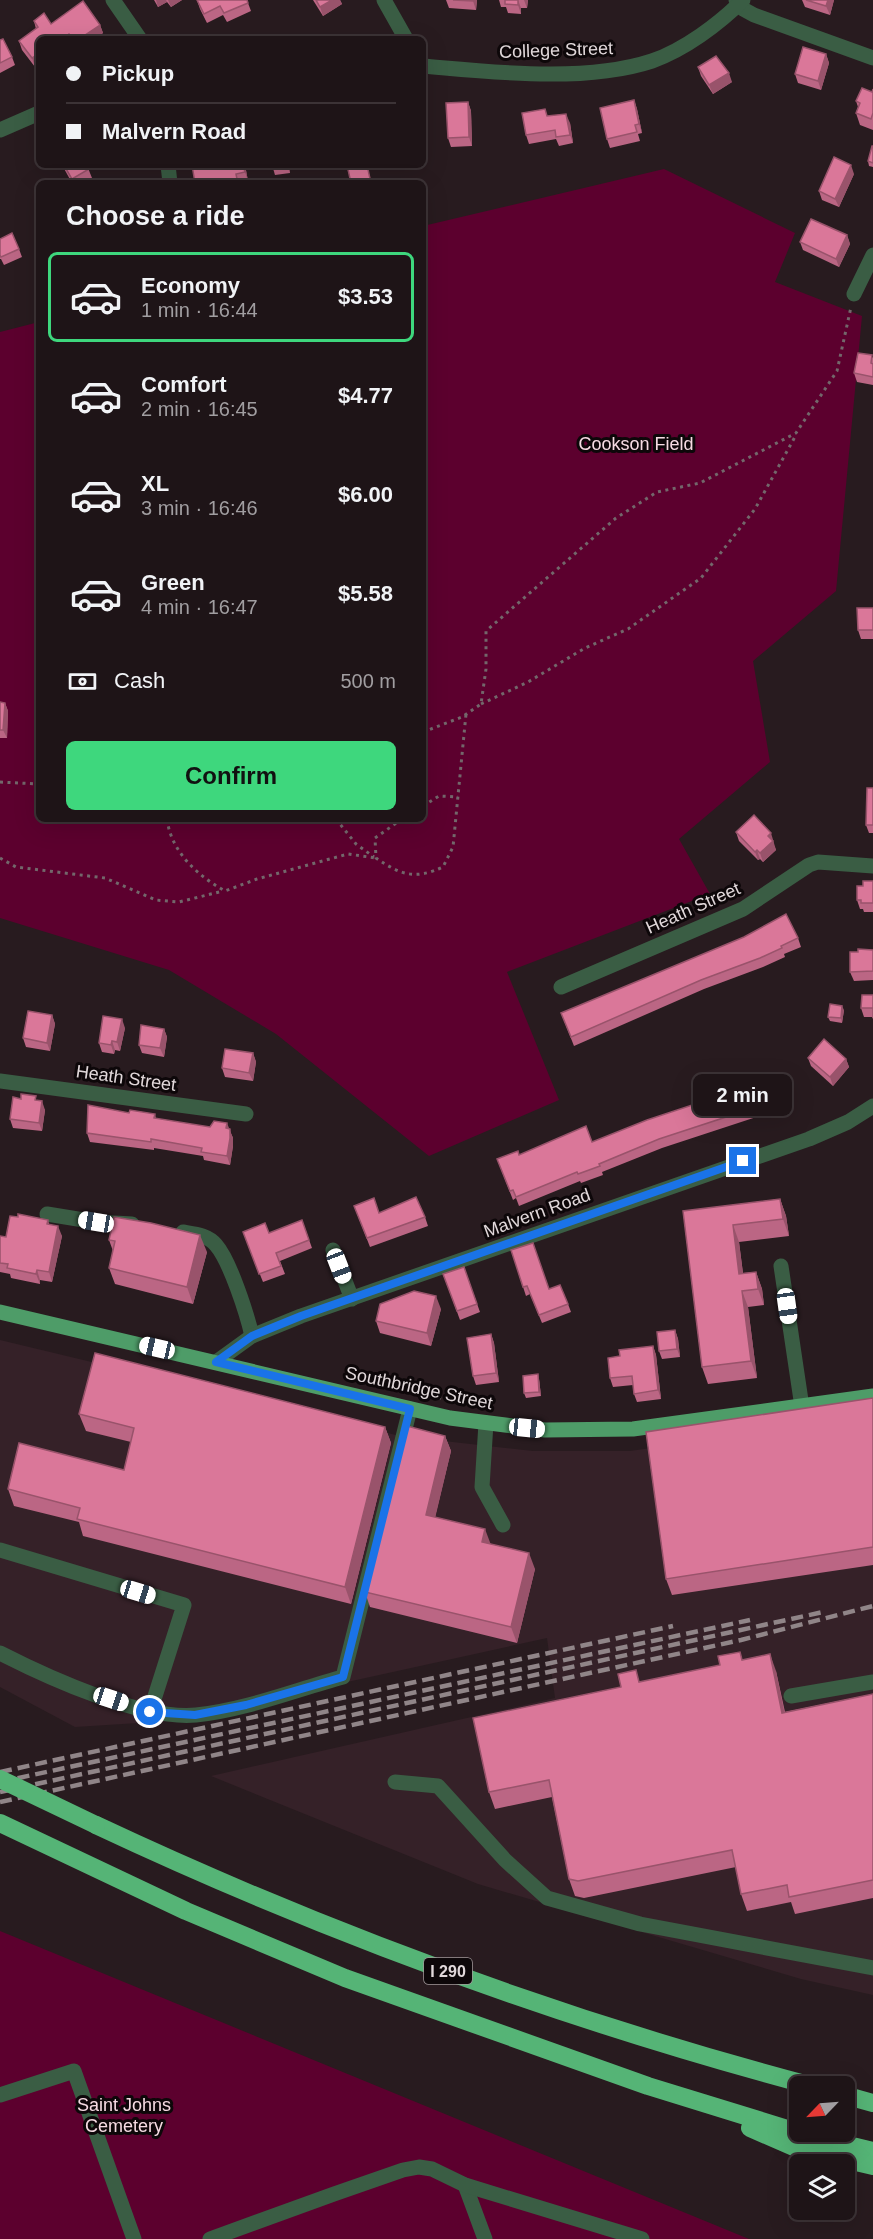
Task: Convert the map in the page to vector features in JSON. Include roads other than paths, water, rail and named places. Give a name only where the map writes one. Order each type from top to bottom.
[{"type":"highway","name":"I 290","points":[[0,1779],[159,1854],[322,1923],[478,1982],[662,2043],[789,2079]]},
{"type":"highway","name":"I 290","points":[[0,1823],[186,1911],[345,1978],[648,2086],[807,2135],[873,2151]]},
{"type":"highway","points":[[648,2086],[796,2148],[873,2166]]},
{"type":"highway","points":[[855,2098],[873,2103]]},
{"type":"main road","name":"Southbridge Street","points":[[1,1315],[216,1362],[410,1409],[486,1423],[545,1430],[605,1431],[873,1396]]},
{"type":"street","points":[[113,0],[138,36]]},
{"type":"street","points":[[384,0],[404,36]]},
{"type":"street","points":[[739,2],[760,18],[873,58]]},
{"type":"street","name":"College Street","points":[[426,66],[501,72],[566,73],[633,65],[651,61],[680,48],[739,2]]},
{"type":"street","points":[[0,130],[36,114]]},
{"type":"street","points":[[854,294],[873,255]]},
{"type":"street","name":"Heath Street","points":[[561,987],[743,909],[818,861],[873,866]]},
{"type":"street","name":"Heath Street","points":[[0,1081],[246,1114]]},
{"type":"street","name":"Malvern Road","points":[[216,1362],[252,1336],[809,1139],[848,1122],[873,1106]]},
{"type":"street","points":[[47,1214],[149,1227]]},
{"type":"street","points":[[171,1230],[204,1236],[217,1246],[244,1304],[252,1336]]},
{"type":"street","points":[[333,1250],[352,1299]]},
{"type":"street","points":[[781,1266],[802,1407]]},
{"type":"street","points":[[0,1653],[51,1679],[150,1712],[195,1715],[246,1705],[343,1677],[410,1409]]},
{"type":"street","points":[[486,1423],[482,1487],[503,1525]]},
{"type":"street","points":[[0,1550],[184,1605],[150,1712]]},
{"type":"street","points":[[791,1696],[873,1682]]},
{"type":"street","points":[[395,1782],[438,1786],[505,1860],[546,1898],[640,1924],[873,1968]]},
{"type":"street","points":[[0,2095],[74,2071],[134,2239]]},
{"type":"street","points":[[210,2239],[403,2170],[432,2169],[465,2185],[642,2239]]},
{"type":"street","points":[[465,2185],[485,2239]]},
{"type":"railway","points":[[0,1802],[741,1640],[873,1606]]},
{"type":"railway","points":[[0,1792],[823,1612]]},
{"type":"railway","points":[[0,1782],[750,1620]]},
{"type":"railway","points":[[0,1772],[673,1626]]},
{"type":"park label","name":"Cookson Field","points":[[636,444]]},
{"type":"park label","name":"Saint Johns Cemetery","points":[[124,2115]]}]
